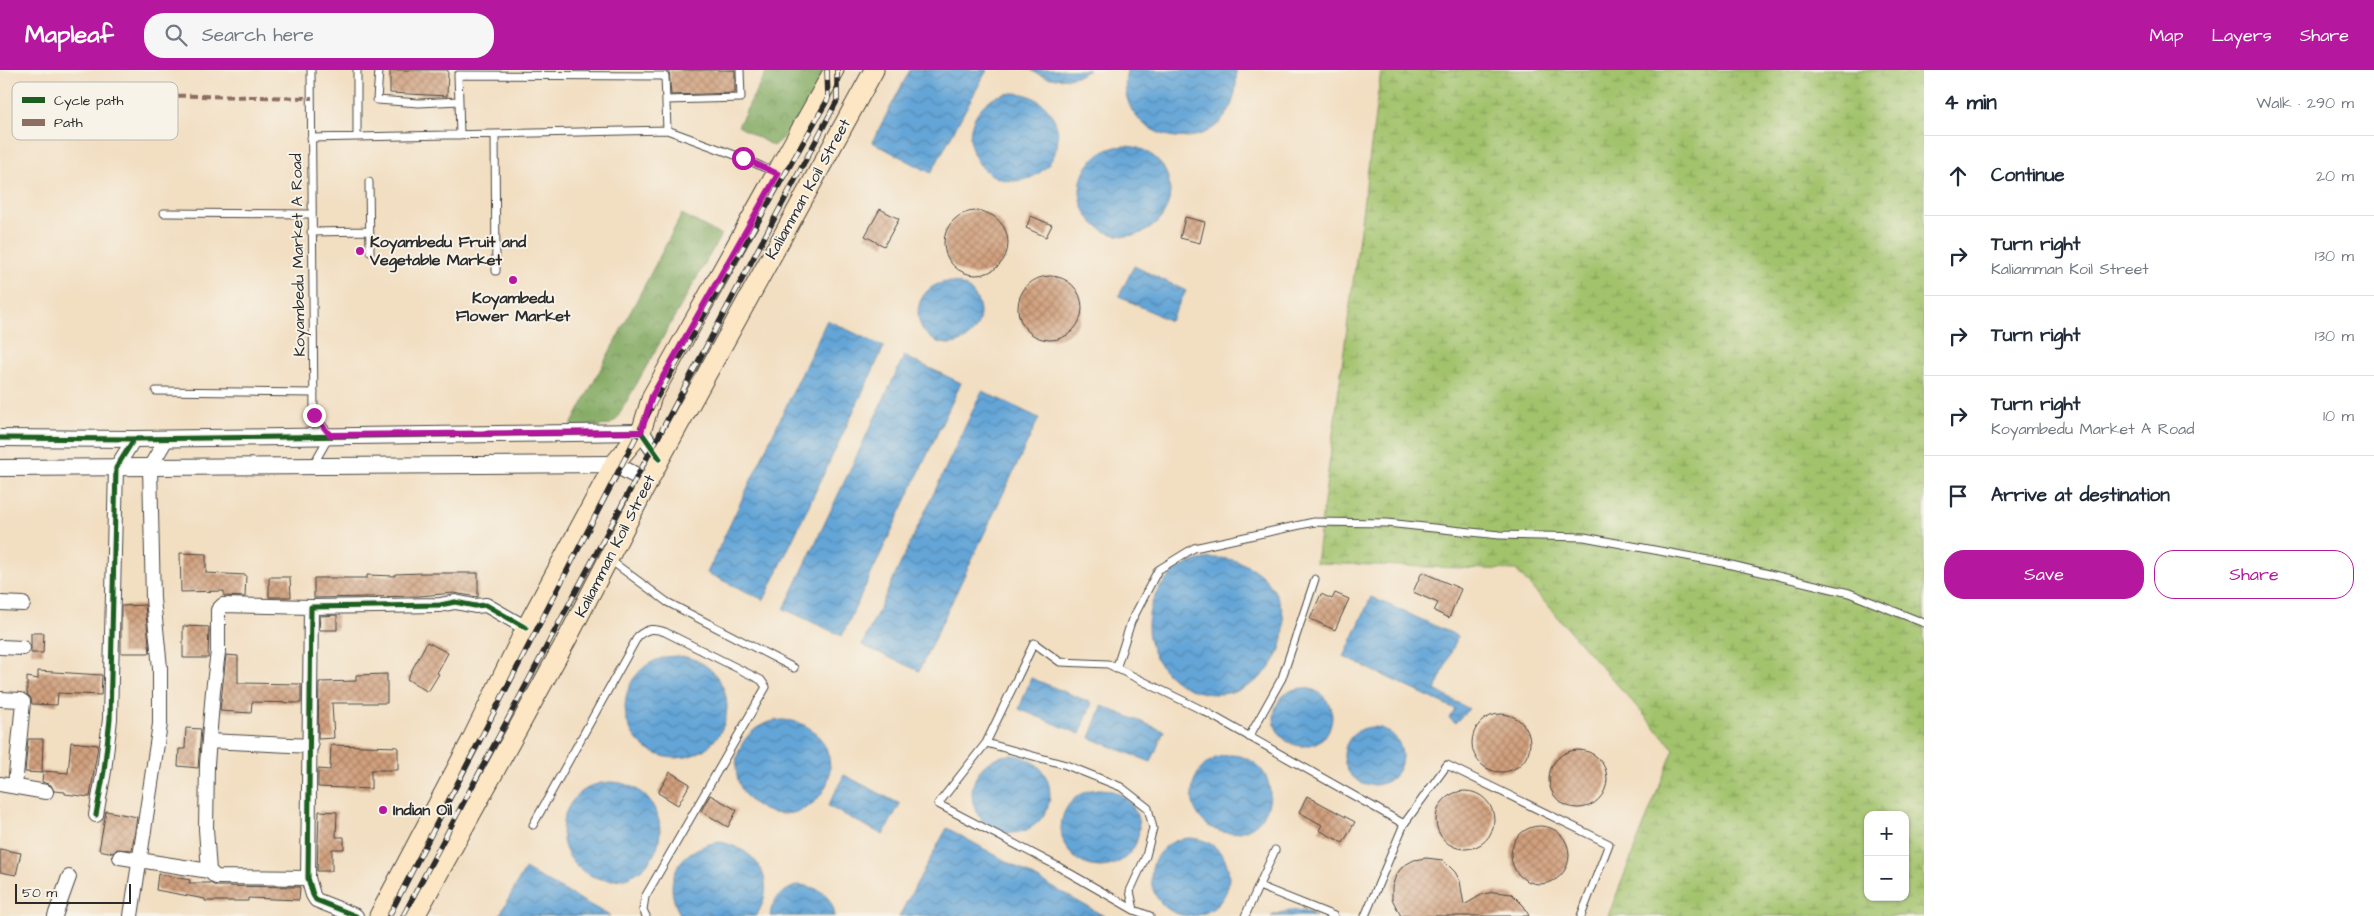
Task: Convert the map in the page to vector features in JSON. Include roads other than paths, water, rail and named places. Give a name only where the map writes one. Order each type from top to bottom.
[{"type":"main road","name":"Kaliamman Koil Street","points":[[379,916],[470,743],[526,628],[614,464],[641,432],[652,396],[778,174],[834,70]]},
{"type":"main road","name":"Kaliamman Koil Street","points":[[414,916],[562,648],[660,459],[874,70]]},
{"type":"street","points":[[0,438],[134,439],[641,432],[660,459]]},
{"type":"street","points":[[131,916],[141,860],[160,724],[160,668],[153,599],[150,467],[167,438]]},
{"type":"street","points":[[96,814],[104,771],[110,719],[116,468],[134,439]]},
{"type":"street","points":[[0,468],[614,464],[648,482]]},
{"type":"street","points":[[209,871],[206,829],[209,741],[218,652],[218,608],[223,605],[311,607],[440,605],[455,602],[475,606],[486,605],[526,628]]},
{"type":"street","points":[[0,603],[23,604]]},
{"type":"street","points":[[311,607],[311,746],[308,878],[316,900],[356,916]]},
{"type":"street","points":[[0,648],[24,648]]},
{"type":"street","points":[[0,699],[20,700],[22,702],[15,786]]},
{"type":"street","points":[[209,741],[311,746]]},
{"type":"street","points":[[0,784],[46,792]]},
{"type":"street","points":[[120,857],[209,871],[216,877],[308,878]]},
{"type":"street","points":[[55,916],[69,877]]},
{"type":"lane","name":"Koyambedu Market A Road","points":[[311,70],[314,415],[330,435]]},
{"type":"lane","points":[[357,70],[357,136]]},
{"type":"lane","points":[[379,70],[377,100],[420,103],[459,101]]},
{"type":"lane","points":[[666,100],[741,98],[740,70]]},
{"type":"lane","points":[[460,135],[458,74],[665,76],[667,130]]},
{"type":"lane","points":[[311,138],[667,130],[743,158],[778,174]]},
{"type":"lane","points":[[495,134],[496,271]]},
{"type":"lane","points":[[369,182],[370,252]]},
{"type":"lane","points":[[164,213],[312,214]]},
{"type":"lane","points":[[311,232],[369,231]]},
{"type":"lane","points":[[156,391],[314,393]]},
{"type":"lane","points":[[313,465],[330,435]]},
{"type":"lane","points":[[1116,669],[1131,622],[1158,570],[1194,548],[1314,522],[1387,523],[1499,535],[1584,537],[1719,562],[1849,593],[1924,623]]},
{"type":"lane","points":[[608,558],[667,602],[794,668]]},
{"type":"lane","points":[[1249,737],[1282,678],[1315,579]]},
{"type":"lane","points":[[532,826],[638,636],[647,629],[657,629],[665,632],[761,680],[766,687],[645,897],[643,910],[646,916]]},
{"type":"lane","points":[[1150,916],[1134,910],[1057,866],[938,804],[986,743],[1034,643],[1060,662],[1108,664],[1204,711],[1404,824]]},
{"type":"lane","points":[[986,743],[1066,765],[1121,787],[1148,808],[1153,828],[1146,856],[1130,891],[1134,910]]},
{"type":"lane","points":[[1366,916],[1404,824],[1447,765],[1609,844],[1581,916]]},
{"type":"lane","points":[[1246,916],[1275,850]]},
{"type":"lane","points":[[1259,886],[1334,916]]},
{"type":"water","points":[[910,70],[987,70],[931,173],[872,142]]},
{"type":"water","points":[[1031,70],[1089,70],[1082,74],[1060,79],[1045,77]]},
{"type":"water","points":[[1127,70],[1236,70],[1233,102],[1219,123],[1200,135],[1177,137],[1155,131],[1137,118],[1127,97]]},
{"type":"water","points":[[1014,93],[1031,96],[1039,100],[1051,112],[1055,120],[1058,137],[1055,154],[1051,162],[1039,174],[1031,178],[1014,181],[997,178],[989,174],[977,162],[973,154],[970,137],[973,120],[977,112],[989,100],[997,96]]},
{"type":"water","points":[[1116,146],[1134,146],[1150,153],[1163,166],[1170,182],[1170,200],[1163,216],[1150,229],[1134,236],[1116,236],[1100,229],[1087,216],[1080,200],[1080,182],[1087,166],[1100,153]]},
{"type":"water","points":[[1134,266],[1186,291],[1170,321],[1119,296]]},
{"type":"water","points":[[949,282],[961,284],[971,291],[978,301],[980,313],[978,325],[971,335],[961,342],[949,344],[937,342],[927,335],[920,325],[918,313],[920,301],[927,291],[937,284]]},
{"type":"water","points":[[827,320],[884,347],[764,600],[707,573]]},
{"type":"water","points":[[904,356],[961,383],[842,636],[784,609]]},
{"type":"water","points":[[982,391],[1039,418],[919,671],[862,645]]},
{"type":"water","points":[[1216,558],[1242,563],[1264,578],[1279,600],[1284,626],[1279,652],[1264,674],[1242,689],[1216,694],[1190,689],[1168,674],[1153,652],[1148,626],[1153,600],[1168,578],[1190,563]]},
{"type":"water","points":[[1371,597],[1458,636],[1435,690],[1469,709],[1455,723],[1449,718],[1455,709],[1344,657]]},
{"type":"water","points":[[676,656],[696,660],[712,671],[723,687],[727,707],[723,727],[712,743],[696,754],[676,758],[656,754],[640,743],[629,727],[625,707],[629,687],[640,671],[656,660]]},
{"type":"water","points":[[1031,678],[1092,703],[1080,734],[1019,709]]},
{"type":"water","points":[[1297,688],[1309,688],[1324,696],[1332,711],[1332,723],[1324,738],[1309,746],[1297,746],[1282,738],[1274,723],[1274,711],[1282,696]]},
{"type":"water","points":[[1102,706],[1164,731],[1151,762],[1090,738]]},
{"type":"water","points":[[783,720],[801,724],[816,734],[826,749],[830,767],[826,785],[816,800],[801,810],[783,814],[765,810],[750,800],[740,785],[736,767],[740,749],[750,734],[765,724]]},
{"type":"water","points":[[1367,727],[1379,727],[1394,735],[1402,750],[1402,762],[1394,777],[1379,785],[1367,785],[1352,777],[1344,762],[1344,750],[1352,735]]},
{"type":"water","points":[[1003,755],[1019,755],[1033,761],[1044,772],[1050,786],[1050,802],[1044,816],[1033,827],[1019,833],[1003,833],[989,827],[978,816],[972,802],[972,786],[978,772],[989,761]]},
{"type":"water","points":[[1223,755],[1239,755],[1253,761],[1264,772],[1270,786],[1270,802],[1264,816],[1253,827],[1239,833],[1223,833],[1209,827],[1198,816],[1192,802],[1192,786],[1198,772],[1209,761]]},
{"type":"water","points":[[844,775],[900,804],[883,835],[828,806]]},
{"type":"water","points":[[611,782],[630,786],[646,796],[656,812],[660,831],[656,850],[646,866],[630,876],[611,880],[592,876],[576,866],[566,850],[562,831],[566,812],[576,796],[592,786]]},
{"type":"water","points":[[1092,789],[1108,789],[1122,795],[1133,806],[1139,820],[1139,836],[1133,850],[1122,861],[1108,867],[1092,867],[1078,861],[1067,850],[1061,836],[1061,820],[1067,806],[1078,795]]},
{"type":"water","points":[[947,828],[1104,916],[899,916]]},
{"type":"water","points":[[1182,838],[1198,838],[1212,844],[1223,855],[1229,869],[1229,885],[1223,899],[1212,910],[1198,916],[1182,916],[1168,910],[1157,899],[1151,885],[1151,869],[1157,855],[1168,844]]},
{"type":"water","points":[[720,842],[733,846],[754,859],[761,869],[764,879],[763,903],[756,916],[681,916],[672,890],[673,878],[677,867],[684,858],[694,851],[706,845]]},
{"type":"water","points":[[525,869],[610,916],[499,916]]},
{"type":"water","points":[[798,885],[812,887],[823,893],[831,902],[835,916],[770,916],[773,905],[779,896]]},
{"type":"water","points":[[1290,910],[1306,911],[1316,916],[1271,916]]},
{"type":"railway","points":[[389,916],[651,408],[828,99],[827,70]]},
{"type":"railway","points":[[403,916],[837,101],[837,70]]},
{"type":"place","name":"Koyambedu Fruit and Vegetable Market","points":[[360,251]]},
{"type":"place","name":"Koyambedu Flower Market","points":[[513,280]]},
{"type":"place","name":"Indian Oil","points":[[383,810]]}]
